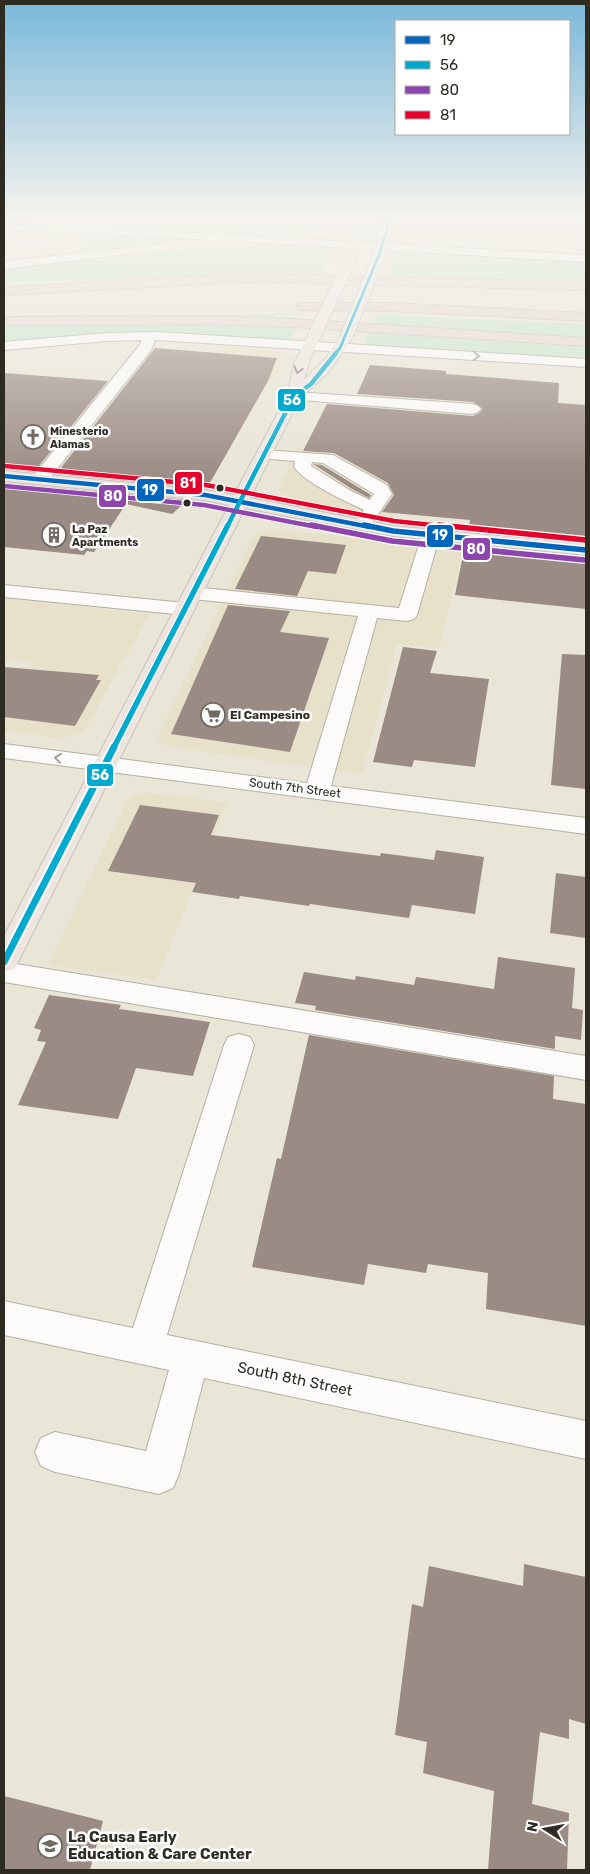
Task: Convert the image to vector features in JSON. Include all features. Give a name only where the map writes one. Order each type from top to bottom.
[{"type":"highway","points":[[291,307],[345,306]]},
{"type":"highway","points":[[398,306],[586,317]]},
{"type":"highway","points":[[4,312],[83,307]]},
{"type":"highway","points":[[4,321],[247,321],[586,342]]},
{"type":"main road","points":[[4,962],[294,396],[295,378],[299,365],[328,306]]},
{"type":"main road","points":[[294,396],[311,384],[343,342],[358,306]]},
{"type":"main road","points":[[4,476],[147,488],[431,535],[586,550]]},
{"type":"street","points":[[40,479],[146,347],[150,336]]},
{"type":"street","points":[[4,346],[107,337],[150,336],[312,340],[586,363]]},
{"type":"street","points":[[294,396],[473,408]]},
{"type":"street","points":[[264,454],[327,458],[381,489],[383,494],[372,507],[362,525]]},
{"type":"street","points":[[305,457],[302,467],[305,470],[345,496],[372,507]]},
{"type":"street","points":[[4,591],[369,611],[407,615],[431,535]]},
{"type":"street","points":[[317,791],[369,611]]},
{"type":"street","name":"South 7th Street","points":[[4,751],[586,826]]},
{"type":"street","points":[[4,972],[586,1068]]},
{"type":"street","points":[[145,1347],[239,1045]]},
{"type":"street","name":"South 8th Street","points":[[4,1318],[586,1440]]},
{"type":"street","points":[[55,1452],[159,1474],[191,1357]]},
{"type":"shaded area","points":[[220,347],[280,351],[290,357],[276,382],[199,377]]},
{"type":"shaded area","points":[[297,447],[413,456],[393,520],[283,495],[278,491]]},
{"type":"shaded area","points":[[275,530],[463,548],[439,649],[397,644],[362,774],[169,747],[158,740],[158,736],[253,537],[265,531]]},
{"type":"shaded area","points":[[4,597],[149,614],[84,731],[59,738],[4,731],[4,709],[34,662],[4,658]]},
{"type":"shaded area","points":[[145,792],[227,802],[156,980],[48,965],[127,801],[135,795]]},
{"type":"green space","points":[[302,314],[276,315],[277,318],[182,316],[183,315]]},
{"type":"green space","points":[[375,315],[586,324],[586,338],[373,324]]},
{"type":"green space","points":[[119,323],[297,328],[287,340],[176,334],[93,335],[4,342],[4,324]]},
{"type":"green space","points":[[368,333],[586,347],[586,359],[368,345],[364,341]]},
{"type":"building","points":[[155,348],[277,358],[268,381],[211,481],[203,488],[56,474]]},
{"type":"building","points":[[370,365],[446,371],[446,374],[559,383],[558,403],[586,405],[586,542],[468,531],[470,520],[382,512],[394,495],[388,483],[334,453],[303,451],[327,404],[473,416],[483,409],[473,402],[357,394]]},
{"type":"building","points":[[4,373],[108,381],[34,472],[4,469]]},
{"type":"building","points":[[313,464],[322,465],[371,495],[369,498],[352,489]]},
{"type":"building","points":[[4,483],[188,500],[172,514],[126,504],[94,552],[87,551],[84,555],[4,547]]},
{"type":"building","points":[[261,536],[346,545],[336,574],[308,571],[297,596],[235,589]]},
{"type":"building","points":[[465,545],[586,557],[586,609],[455,595]]},
{"type":"building","points":[[228,605],[290,611],[280,632],[329,638],[290,752],[171,734]]},
{"type":"building","points":[[403,647],[437,651],[430,673],[489,679],[475,767],[414,760],[412,767],[373,762]]},
{"type":"building","points":[[562,654],[586,655],[586,789],[551,785]]},
{"type":"building","points":[[4,667],[99,675],[96,680],[101,680],[75,726],[4,717]]},
{"type":"building","points":[[140,805],[219,815],[211,835],[380,856],[381,853],[434,860],[436,850],[484,857],[475,914],[412,905],[409,918],[240,896],[239,899],[192,892],[196,883],[108,871]]},
{"type":"building","points":[[556,873],[586,877],[586,938],[550,933]]},
{"type":"building","points":[[498,957],[575,968],[572,1008],[583,1010],[581,1040],[555,1036],[555,1049],[315,1010],[316,1006],[295,1003],[304,972],[355,980],[356,976],[414,985],[416,977],[494,989]]},
{"type":"building","points":[[49,995],[121,1005],[119,1009],[210,1022],[193,1076],[136,1068],[118,1119],[18,1105],[46,1042],[37,1041],[41,1030],[34,1028]]},
{"type":"building","points":[[309,1035],[554,1076],[553,1099],[586,1104],[586,1326],[486,1309],[488,1273],[428,1264],[426,1273],[368,1264],[364,1285],[252,1267],[277,1158],[281,1159]]},
{"type":"building","points":[[524,1564],[586,1577],[586,1724],[569,1719],[569,1739],[540,1732],[532,1804],[569,1813],[567,1870],[488,1870],[494,1791],[423,1773],[427,1742],[395,1735],[412,1604],[423,1607],[429,1566],[523,1586]]},
{"type":"building","name":"La Causa Early Education & Care Center","points":[[4,1796],[103,1821],[90,1870],[4,1870]]},
{"type":"transit line","name":"56","points":[[4,962],[294,396],[311,384],[340,348],[357,306]]},
{"type":"transit line","name":"81","points":[[5,466],[206,485],[394,521],[586,540]]},
{"type":"transit line","name":"19","points":[[4,476],[205,495],[393,531],[586,550]]},
{"type":"transit line","name":"80","points":[[4,486],[204,505],[392,541],[585,560]]},
{"type":"place","name":"Minesterio Alamas","points":[[33,437]]},
{"type":"place","name":"La Paz Apartments","points":[[54,535]]},
{"type":"place","name":"El Campesino","points":[[213,715]]},
{"type":"place","name":"La Causa Early Education & Care Center","points":[[50,1846]]}]
